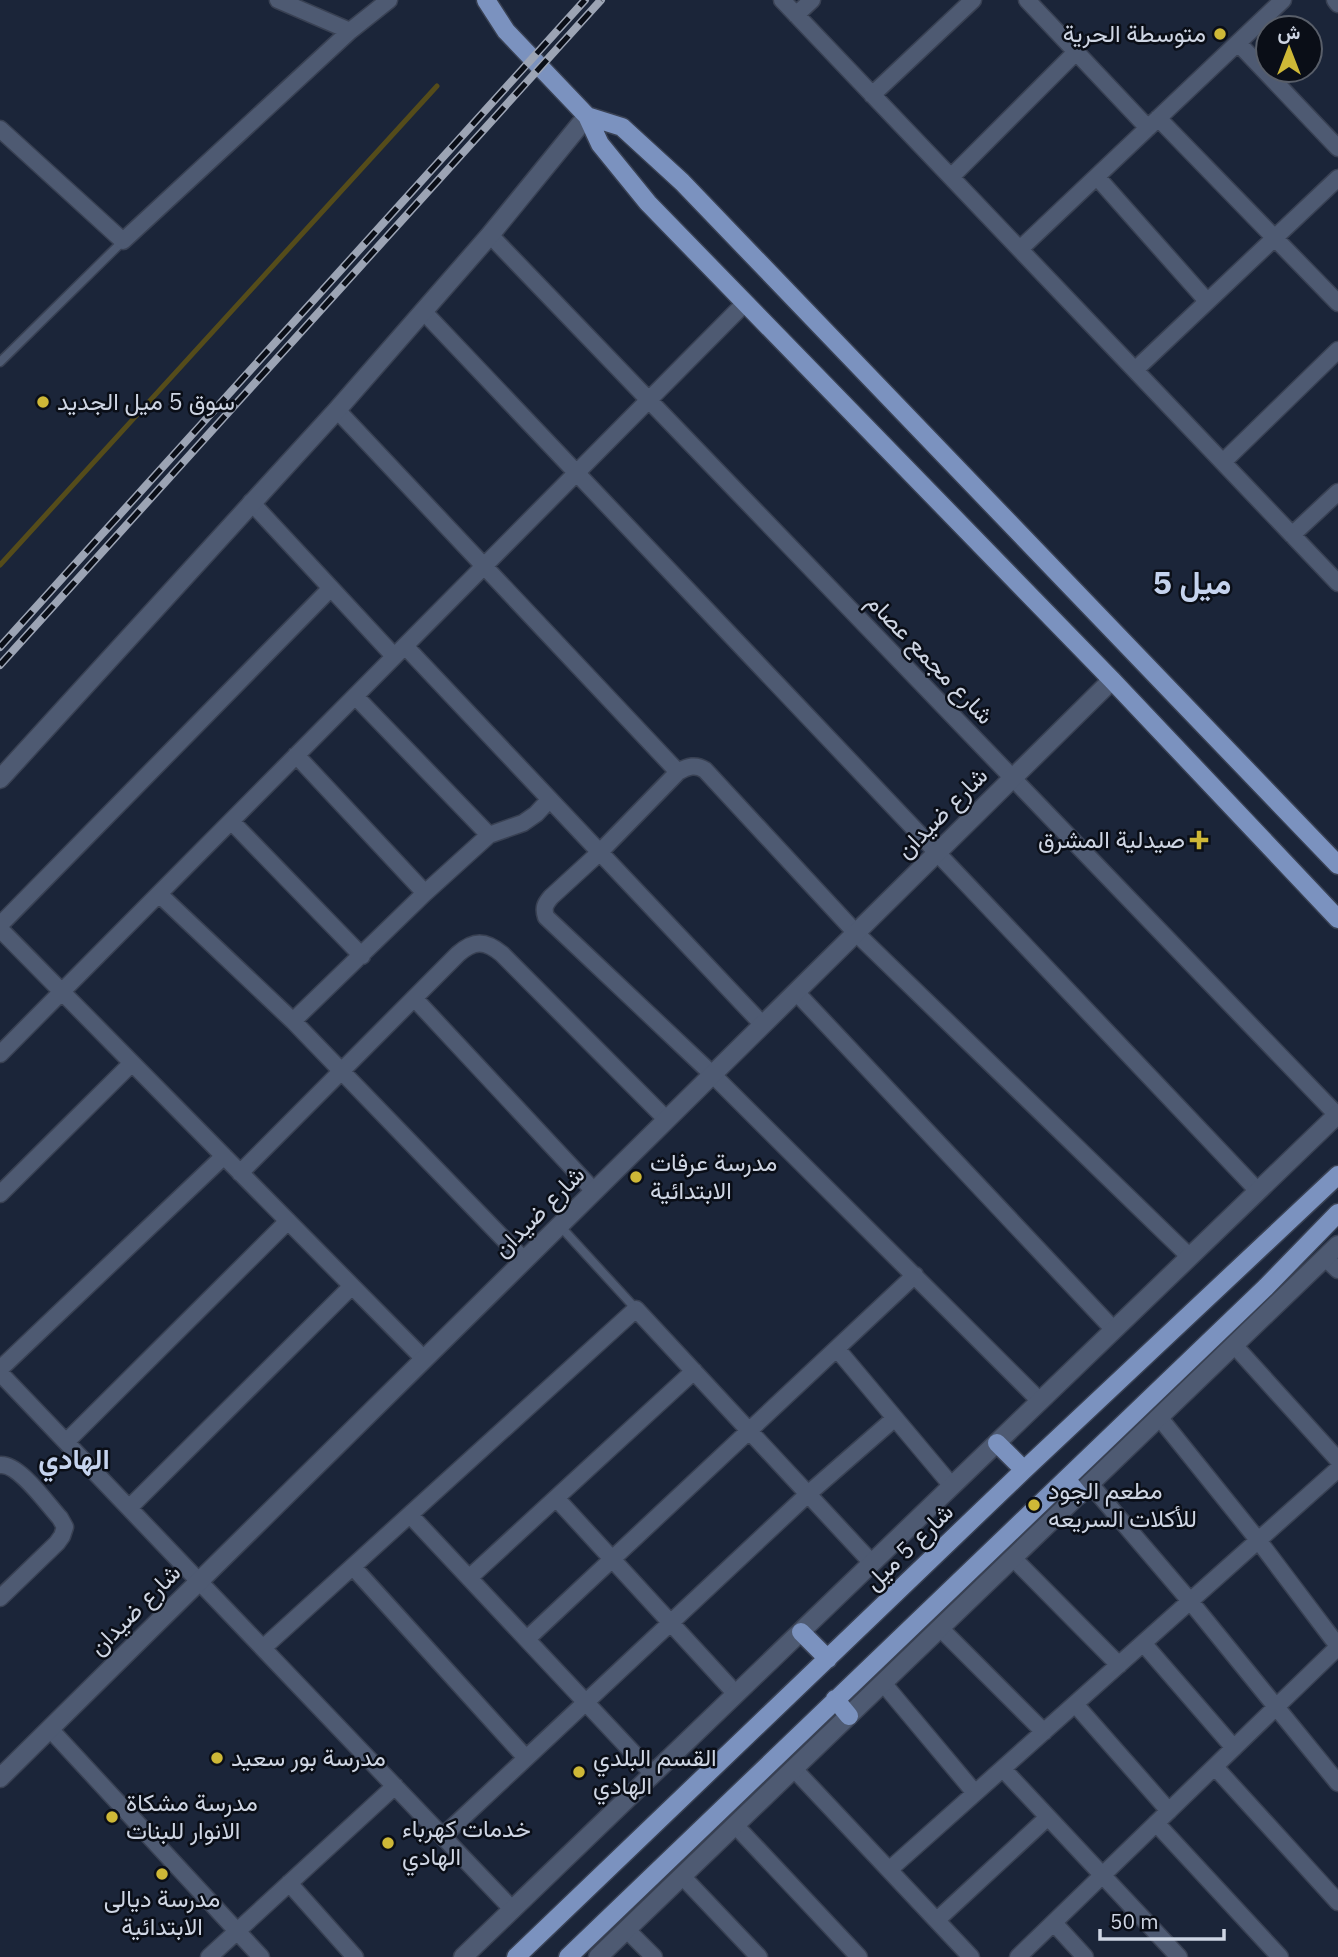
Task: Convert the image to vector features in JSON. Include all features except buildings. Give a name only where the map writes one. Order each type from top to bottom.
[{"type":"main road","points":[[485,0],[506,31],[587,116],[600,144],[631,184],[1112,680],[1338,919]]},
{"type":"main road","points":[[587,116],[622,127],[682,182],[1338,865]]},
{"type":"main road","name":"شارع 5 ميل","points":[[516,1957],[1024,1470],[1338,1174]]},
{"type":"main road","points":[[568,1957],[1266,1287],[1338,1213]]},
{"type":"main road","points":[[1245,1263],[1266,1287]]},
{"type":"main road","points":[[997,1443],[1024,1470]]},
{"type":"main road","points":[[1066,1479],[1085,1489]]},
{"type":"main road","points":[[801,1632],[828,1659]]},
{"type":"main road","points":[[835,1699],[849,1716]]},
{"type":"street","points":[[278,0],[351,31]]},
{"type":"street","points":[[0,129],[122,241],[351,31],[389,0]]},
{"type":"street","points":[[782,0],[1338,583]]},
{"type":"street","points":[[796,15],[812,0]]},
{"type":"street","points":[[872,95],[973,0]]},
{"type":"street","points":[[1027,0],[1076,52],[1274,238],[1338,303]]},
{"type":"street","points":[[1020,249],[1283,0]]},
{"type":"street","points":[[1238,43],[1338,148]]},
{"type":"street","points":[[951,177],[1076,52]]},
{"type":"street","points":[[0,779],[337,410],[490,235],[587,116]]},
{"type":"street","points":[[1097,177],[1208,301]]},
{"type":"street","points":[[1135,370],[1338,178]]},
{"type":"street","name":"شارع مجمع عصام","points":[[490,235],[1338,1115]]},
{"type":"street","points":[[0,1054],[744,303]]},
{"type":"street","points":[[423,311],[1258,1191]]},
{"type":"street","points":[[1223,462],[1338,351]]},
{"type":"street","points":[[337,410],[485,564],[678,772]]},
{"type":"street","points":[[1292,535],[1338,492]]},
{"type":"street","points":[[251,502],[331,588],[400,651],[549,800],[763,1025]]},
{"type":"street","points":[[331,588],[0,927],[424,1359]]},
{"type":"street","name":"شارع ضيدان","points":[[0,1778],[1112,680]]},
{"type":"street","points":[[355,696],[489,835]]},
{"type":"street","points":[[296,755],[425,893]]},
{"type":"street","points":[[1040,1401],[713,1075],[546,917],[546,902],[678,772],[691,766],[700,766],[705,770],[856,933],[1189,1257]]},
{"type":"street","points":[[293,1021],[489,835],[523,823],[549,800]]},
{"type":"street","points":[[230,821],[362,956]]},
{"type":"street","points":[[159,894],[293,1021],[524,1261]]},
{"type":"street","points":[[240,1173],[467,946],[480,943],[492,946],[667,1120]]},
{"type":"street","points":[[796,992],[1114,1330]]},
{"type":"street","points":[[414,999],[594,1191]]},
{"type":"street","points":[[0,1194],[132,1063]]},
{"type":"street","points":[[463,1957],[1338,1115]]},
{"type":"street","points":[[224,1156],[0,1371],[513,1910]]},
{"type":"street","points":[[66,1442],[288,1221]]},
{"type":"street","points":[[598,1957],[1234,1345],[1334,1258]]},
{"type":"street","points":[[527,1639],[915,1275]]},
{"type":"street","points":[[129,1508],[352,1286]]},
{"type":"street","points":[[263,1648],[636,1309],[872,1563]]},
{"type":"street","points":[[1234,1345],[1338,1460]]},
{"type":"street","points":[[837,1349],[952,1486]]},
{"type":"street","points":[[470,1578],[694,1371]]},
{"type":"street","points":[[1018,1957],[1338,1647],[1258,1540],[1159,1417]]},
{"type":"street","points":[[443,1836],[808,1493],[895,1418]]},
{"type":"street","points":[[0,1465],[7,1464],[18,1471],[65,1527],[57,1543],[0,1598]]},
{"type":"street","points":[[889,1870],[1338,1469]]},
{"type":"street","points":[[1085,1489],[1190,1601],[1338,1783]]},
{"type":"street","points":[[556,1498],[736,1694]]},
{"type":"street","points":[[410,1514],[653,1774]]},
{"type":"street","points":[[1013,1558],[1119,1665]]},
{"type":"street","points":[[353,1567],[526,1758]]},
{"type":"street","points":[[940,1628],[1044,1731]]},
{"type":"street","points":[[1143,1643],[1234,1748]]},
{"type":"street","points":[[883,1683],[975,1793]]},
{"type":"street","points":[[1075,1704],[1169,1811]]},
{"type":"street","points":[[50,1729],[261,1957]]},
{"type":"street","points":[[1215,1767],[1338,1902]]},
{"type":"street","points":[[794,1769],[971,1957]]},
{"type":"street","points":[[1003,1769],[1179,1957]]},
{"type":"street","points":[[209,1957],[395,1786]]},
{"type":"street","points":[[937,1920],[1048,1816]]},
{"type":"street","points":[[1156,1823],[1280,1957]]},
{"type":"street","points":[[735,1825],[859,1957]]},
{"type":"street","points":[[682,1877],[759,1957]]},
{"type":"street","points":[[289,1883],[355,1957]]},
{"type":"street","points":[[1054,1923],[1085,1957]]},
{"type":"street","points":[[627,1930],[654,1957]]},
{"type":"lane","points":[[0,362],[122,241]]},
{"type":"lane","points":[[560,1225],[636,1309]]},
{"type":"waterway","points":[[0,565],[437,86]]},
{"type":"railway","points":[[0,647],[585,0]]},
{"type":"railway","points":[[0,665],[601,0]]},
{"type":"place","name":"متوسطة الحرية","points":[[1220,34]]},
{"type":"place","name":"سوق 5 ميل الجديد","points":[[43,402]]},
{"type":"place","name":"صيدلية المشرق","points":[[1199,840]]},
{"type":"place","name":"مدرسة عرفات الابتدائية","points":[[636,1177]]},
{"type":"place","name":"مطعم الجود للأكلات السريعه","points":[[1034,1505]]},
{"type":"place","name":"مدرسة بور سعيد","points":[[217,1758]]},
{"type":"place","name":"القسم البلدي الهادي","points":[[579,1772]]},
{"type":"place","name":"مدرسة مشكاة الانوار للبنات","points":[[112,1817]]},
{"type":"place","name":"خدمات كهرباء الهادي","points":[[388,1843]]},
{"type":"place","name":"مدرسة ديالى الابتدائية","points":[[162,1874]]},
{"type":"district","name":"5 ميل","points":[[1192,583]]},
{"type":"district","name":"الهادي","points":[[74,1459]]}]
